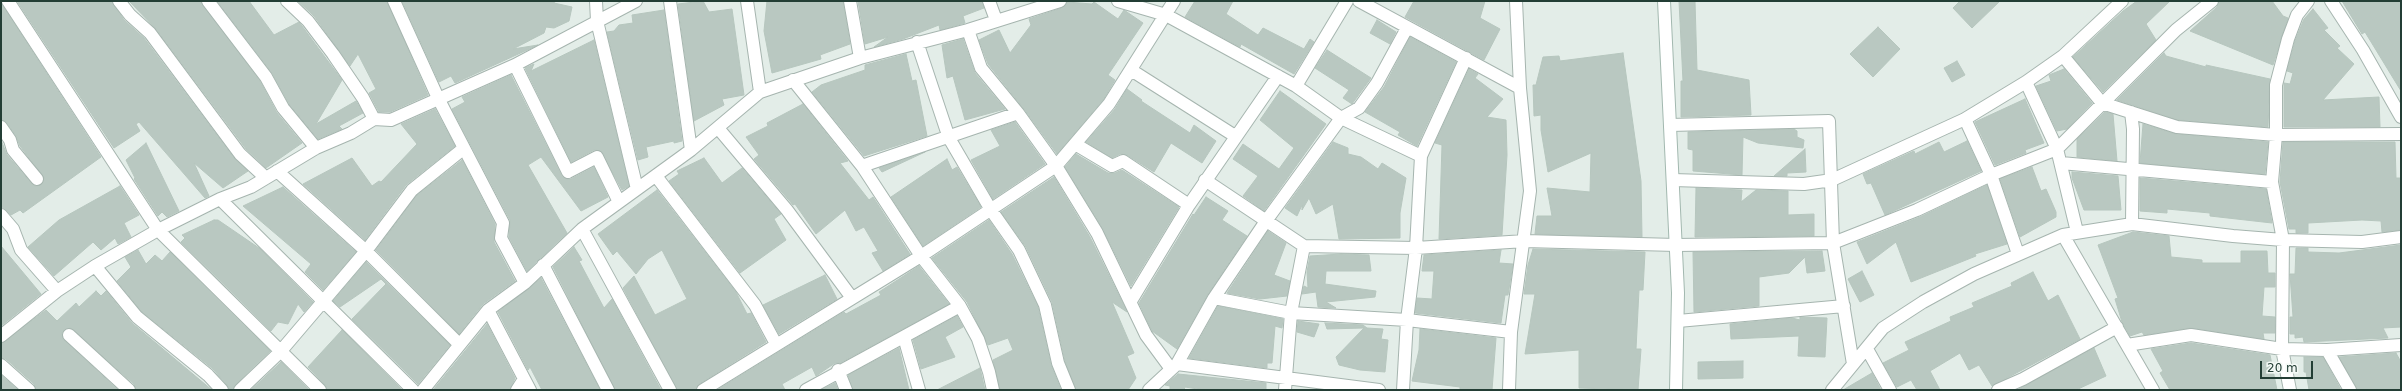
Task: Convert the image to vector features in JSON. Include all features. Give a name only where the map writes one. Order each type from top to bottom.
[{"type":"street","points":[[8,1],[158,230],[320,390]]},
{"type":"street","points":[[119,1],[130,15],[150,33],[240,154],[272,175],[366,251],[459,344]]},
{"type":"street","points":[[208,1],[266,77],[283,108],[316,148]]},
{"type":"street","points":[[287,1],[308,21],[333,54],[363,98],[374,119]]},
{"type":"street","points":[[394,1],[463,150],[503,223],[501,238],[525,283]]},
{"type":"street","points":[[596,1],[597,21],[637,189]]},
{"type":"street","points":[[1,336],[57,291],[95,266],[158,230],[220,199],[250,187],[316,148],[351,133],[374,119],[391,120],[515,65],[636,1]]},
{"type":"street","points":[[670,1],[691,150]]},
{"type":"street","points":[[747,1],[760,92]]},
{"type":"street","points":[[850,1],[860,58]]},
{"type":"street","points":[[989,1],[996,20]]},
{"type":"street","points":[[422,390],[488,310],[525,283],[582,229],[691,150],[760,92],[860,58],[968,30],[1060,1]]},
{"type":"street","points":[[1118,1],[1166,15],[1296,86],[1341,118],[1420,156]]},
{"type":"street","points":[[703,390],[921,256],[1056,166],[1109,104],[1174,1]]},
{"type":"street","points":[[1296,86],[1347,1]]},
{"type":"street","points":[[1359,1],[1520,88]]},
{"type":"street","points":[[1509,390],[1511,332],[1525,241],[1530,191],[1520,88],[1516,1]]},
{"type":"street","points":[[1664,1],[1676,245],[1678,321],[1676,390]]},
{"type":"street","points":[[1673,180],[1804,184],[1832,180],[1965,119],[2026,82],[2063,56],[2122,1]]},
{"type":"street","points":[[1205,180],[1304,246],[1416,248],[1525,241],[1676,245],[1833,243],[1917,210],[1991,175],[2057,149],[2176,30],[2212,1]]},
{"type":"street","points":[[2290,390],[2282,349],[2283,240],[2272,182],[2276,135],[2276,85],[2288,39],[2297,15],[2308,1]]},
{"type":"street","points":[[2331,1],[2363,50],[2401,117]]},
{"type":"street","points":[[1161,390],[1170,370],[1214,298],[1266,221],[1341,118],[1359,108],[1377,83],[1407,28]]},
{"type":"street","points":[[968,30],[981,68],[1018,113],[1056,166],[1097,233],[1131,301],[1146,335],[1170,370],[1285,385],[1379,390]]},
{"type":"street","points":[[917,42],[949,138],[991,210],[1019,250],[1045,305],[1058,363],[1069,390]]},
{"type":"street","points":[[2063,56],[2102,103],[2177,127],[2276,135],[2401,134]]},
{"type":"street","points":[[1403,390],[1407,320],[1416,248],[1420,156],[1466,58]]},
{"type":"street","points":[[515,65],[568,172],[597,157],[619,202]]},
{"type":"street","points":[[1131,70],[1235,136]]},
{"type":"street","points":[[1131,301],[1189,204],[1278,76]]},
{"type":"street","points":[[794,80],[862,166],[921,256],[960,306],[978,340],[990,372],[993,390]]},
{"type":"street","points":[[2026,82],[2057,149],[2077,232]]},
{"type":"street","points":[[2131,112],[2133,130],[2132,224]]},
{"type":"street","points":[[862,166],[949,138],[1018,113]]},
{"type":"street","points":[[1965,119],[1991,175],[2018,254]]},
{"type":"street","points":[[1670,125],[1829,121],[1833,243],[1853,364]]},
{"type":"street","points":[[1,127],[10,140],[13,150],[37,179]]},
{"type":"street","points":[[718,128],[787,210],[852,298]]},
{"type":"street","points":[[1075,144],[1112,166],[1123,161],[1189,204]]},
{"type":"street","points":[[240,390],[280,352],[366,251],[412,190],[463,150]]},
{"type":"street","points":[[2061,163],[2272,182]]},
{"type":"street","points":[[656,176],[755,305],[776,344]]},
{"type":"street","points":[[220,199],[413,390]]},
{"type":"street","points":[[1,215],[13,230],[21,250],[57,291]]},
{"type":"street","points":[[1832,390],[1883,328],[1923,302],[1974,274],[2062,235],[2132,224],[2233,236],[2283,240],[2362,242],[2401,237]]},
{"type":"street","points":[[582,229],[670,390]]},
{"type":"street","points":[[2062,235],[2153,390]]},
{"type":"street","points":[[1285,385],[1291,313],[1304,246]]},
{"type":"street","points":[[543,265],[608,390]]},
{"type":"street","points":[[95,266],[137,317],[208,375],[222,390]]},
{"type":"street","points":[[1214,298],[1291,313],[1407,320],[1511,332]]},
{"type":"street","points":[[806,390],[838,370],[904,338],[960,306]]},
{"type":"street","points":[[1678,321],[1844,306]]},
{"type":"street","points":[[488,310],[530,390]]},
{"type":"street","points":[[1998,390],[2026,385],[2116,327]]},
{"type":"street","points":[[69,334],[128,390]]},
{"type":"street","points":[[2127,345],[2192,334],[2282,349],[2327,350],[2401,345]]},
{"type":"street","points":[[904,338],[919,390]]},
{"type":"street","points":[[1867,349],[1890,390]]},
{"type":"street","points":[[2327,350],[2350,390]]},
{"type":"street","points":[[1,365],[29,390]]},
{"type":"street","points":[[838,370],[846,390]]},
{"type":"street","points":[[1150,390],[1170,370]]},
{"type":"street","points":[[517,390],[524,379]]},
{"type":"building","points":[[17,1],[112,1],[124,20],[144,38],[234,158],[248,171],[223,188],[194,163],[209,196],[205,198],[139,122],[136,124],[140,131],[114,148]]},
{"type":"building","points":[[129,1],[201,1],[260,81],[277,113],[302,143],[266,168],[246,149],[156,29]]},
{"type":"building","points":[[217,1],[249,1],[274,35],[299,22],[342,80],[316,124],[356,101],[363,113],[339,126],[342,129],[318,139],[289,104],[272,73]]},
{"type":"building","points":[[298,1],[387,1],[428,95],[390,112],[379,112],[369,93],[376,89],[358,54],[350,66],[314,16]]},
{"type":"building","points":[[402,1],[555,1],[554,3],[572,7],[569,21],[554,28],[546,27],[544,33],[513,49],[538,45],[455,83],[451,76],[439,82]]},
{"type":"building","points":[[703,1],[709,12],[732,9],[744,95],[722,99],[724,105],[694,121],[678,4]]},
{"type":"building","points":[[767,1],[843,1],[850,44],[820,55],[821,59],[772,73],[764,31]]},
{"type":"building","points":[[858,1],[982,1],[984,8],[963,16],[965,23],[940,30],[939,25],[903,39],[874,47],[888,37],[865,44]]},
{"type":"building","points":[[1195,1],[1233,1],[1226,14],[1258,35],[1263,28],[1304,49],[1310,39],[1314,42],[1294,74],[1241,44],[1240,47],[1185,17]]},
{"type":"building","points":[[1414,1],[1485,1],[1480,18],[1500,29],[1484,60],[1405,17]]},
{"type":"building","points":[[1679,1],[1695,1],[1697,70],[1749,80],[1751,115],[1681,117],[1681,81],[1683,81]]},
{"type":"building","points":[[1960,1],[2000,1],[1972,28],[1953,8]]},
{"type":"building","points":[[2137,1],[2170,1],[2146,24],[2156,40],[2103,92],[2073,57],[2123,11]]},
{"type":"building","points":[[2219,1],[2272,1],[2283,16],[2288,18],[2273,65],[2190,31],[2217,7]]},
{"type":"building","points":[[2342,1],[2401,1],[2401,91],[2365,32],[2362,34]]},
{"type":"building","points":[[1067,2],[1092,4],[1094,2],[1118,19],[1124,10],[1143,23],[1108,75],[1115,80],[1103,100],[1057,154],[988,64],[979,40],[999,30],[1010,53],[1031,25],[1029,19],[1062,8]]},
{"type":"building","points":[[1,3],[101,157],[23,213],[20,210],[11,215],[1,206],[1,140],[7,155],[32,184],[35,186],[41,185],[44,178],[20,146],[16,136],[7,123],[1,120]]},
{"type":"building","points":[[2313,9],[2328,28],[2324,30],[2340,46],[2337,48],[2354,64],[2323,100],[2379,97],[2380,127],[2284,127],[2284,83],[2290,84],[2293,73],[2287,71],[2295,41],[2304,19]]},
{"type":"building","points":[[664,10],[682,141],[674,143],[674,141],[646,147],[648,157],[638,160],[607,32],[614,31],[619,25],[633,23],[632,15]]},
{"type":"building","points":[[1377,20],[1396,32],[1390,44],[1370,33]]},
{"type":"building","points":[[1878,27],[1900,49],[1873,77],[1850,54]]},
{"type":"building","points":[[1410,37],[1456,62],[1417,146],[1398,135],[1400,132],[1365,112],[1384,87]]},
{"type":"building","points":[[963,39],[975,73],[1005,109],[965,120],[953,76],[947,78],[942,45]]},
{"type":"building","points":[[594,40],[629,186],[622,190],[601,151],[594,150],[571,162],[525,68],[534,64],[531,71]]},
{"type":"building","points":[[1327,50],[1371,78],[1352,104],[1343,98],[1349,90],[1315,68]]},
{"type":"building","points":[[1623,53],[1641,181],[1642,237],[1535,234],[1537,216],[1552,216],[1547,188],[1590,192],[1591,153],[1548,172],[1541,130],[1541,115],[1534,116],[1533,85],[1536,85],[1543,57],[1559,56],[1560,61]]},
{"type":"building","points":[[2164,53],[2166,56],[2206,67],[2206,65],[2270,79],[2268,127],[2178,120],[2117,100]]},
{"type":"building","points":[[906,54],[912,81],[916,80],[927,136],[864,156],[812,92],[821,85],[865,70],[865,65]]},
{"type":"building","points":[[1957,61],[1965,75],[1952,82],[1944,68]]},
{"type":"building","points":[[1469,69],[1478,74],[1475,78],[1503,99],[1487,117],[1506,120],[1507,155],[1502,235],[1439,239],[1442,145],[1435,143]]},
{"type":"building","points":[[2064,69],[2092,103],[2067,129],[2057,131],[2036,86],[2051,81],[2049,75]]},
{"type":"building","points":[[511,75],[562,176],[567,179],[571,179],[594,167],[608,197],[581,211],[541,157],[528,165],[567,233],[527,271],[509,237],[510,220],[452,109],[465,102],[462,97]]},
{"type":"building","points":[[1127,89],[1142,100],[1141,101],[1190,133],[1194,125],[1216,141],[1202,163],[1171,143],[1154,172],[1127,155],[1120,154],[1112,158],[1086,142],[1115,109]]},
{"type":"building","points":[[1280,91],[1326,124],[1264,211],[1243,196],[1258,176],[1233,159],[1243,144],[1279,169],[1294,148],[1260,120]]},
{"type":"building","points":[[2025,99],[2044,143],[2025,150],[2026,153],[1995,165],[1975,122]]},
{"type":"building","points":[[803,104],[848,161],[840,163],[869,200],[873,197],[910,254],[883,271],[872,253],[878,251],[864,227],[856,231],[845,210],[816,234],[795,204],[793,205],[754,159],[759,155],[746,137],[768,126],[767,123]]},
{"type":"building","points":[[435,109],[455,146],[406,185],[365,240],[303,184],[352,158],[372,186],[379,181],[381,182],[417,144],[401,124]]},
{"type":"building","points":[[2105,112],[2113,114],[2117,161],[2077,157],[2077,139]]},
{"type":"building","points":[[1015,122],[1045,164],[993,199],[971,160],[1000,146],[991,130]]},
{"type":"building","points":[[2143,124],[2176,134],[2268,142],[2265,174],[2140,163]]},
{"type":"building","points":[[1794,129],[1797,131],[1797,137],[1804,140],[1803,148],[1758,143],[1743,137],[1742,175],[1693,171],[1693,150],[1688,149],[1688,132]]},
{"type":"building","points":[[1967,141],[1981,171],[1885,215],[1871,183],[1867,184],[1863,174],[1914,151],[1915,154],[1939,142],[1944,152]]},
{"type":"building","points":[[1333,142],[1348,148],[1348,154],[1361,157],[1378,169],[1382,163],[1406,178],[1400,213],[1400,238],[1339,239],[1333,204],[1316,214],[1309,198],[1302,210],[1302,205],[1297,216],[1285,208]]},
{"type":"building","points":[[2283,142],[2395,142],[2396,178],[2401,178],[2401,230],[2382,232],[2381,221],[2362,220],[2308,223],[2308,233],[2296,233],[2296,229],[2289,229],[2280,182]]},
{"type":"building","points":[[146,143],[179,211],[167,217],[162,212],[158,216],[134,179],[135,178],[126,160]]},
{"type":"building","points":[[1805,149],[1806,172],[1787,173],[1787,176],[1774,176]]},
{"type":"building","points":[[925,152],[882,172],[879,168]]},
{"type":"building","points":[[1076,154],[1108,173],[1115,173],[1122,170],[1179,207],[1131,286],[1103,229],[1065,167]]},
{"type":"building","points":[[704,158],[722,183],[742,168],[781,214],[774,219],[786,240],[740,273],[669,181],[679,174],[677,171]]},
{"type":"building","points":[[947,159],[952,170],[957,167],[981,207],[923,246],[891,197]]},
{"type":"building","points":[[462,160],[495,224],[494,242],[515,281],[483,304],[459,334],[376,250],[417,195]]},
{"type":"building","points":[[2032,167],[2041,191],[2046,189],[2056,212],[2056,217],[2020,237],[2000,179]]},
{"type":"building","points":[[2072,172],[2118,176],[2121,210],[2084,210],[2072,178]]},
{"type":"building","points":[[1054,177],[1090,237],[1127,312],[1112,302],[1134,353],[1127,356],[1136,378],[1128,390],[1076,390],[1065,361],[1052,302],[1026,247],[1001,212]]},
{"type":"building","points":[[2140,178],[2266,189],[2272,223],[2210,216],[2210,213],[2167,209],[2167,213],[2140,211]]},
{"type":"building","points":[[1987,185],[2007,244],[1975,254],[1976,256],[1911,282],[1896,242],[1867,264],[1857,242],[1920,217]]},
{"type":"building","points":[[120,186],[139,215],[124,223],[131,237],[118,244],[115,238],[101,250],[93,242],[54,276],[28,247],[59,220]]},
{"type":"building","points":[[283,187],[356,252],[323,290],[305,272],[311,264],[243,206]]},
{"type":"building","points":[[1696,188],[1742,190],[1741,202],[1756,190],[1788,191],[1788,215],[1814,214],[1814,236],[1695,237]]},
{"type":"building","points":[[657,190],[736,292],[747,314],[751,313],[766,342],[699,384],[696,390],[677,390],[623,288],[634,276],[655,315],[687,299],[662,250],[648,259],[636,274],[617,251],[613,255],[598,234]]},
{"type":"building","points":[[1206,197],[1228,211],[1222,220],[1247,236],[1208,294],[1177,349],[1152,331],[1139,303],[1193,214],[1194,215]]},
{"type":"building","points":[[214,220],[218,220],[259,248],[313,302],[304,312],[298,304],[288,324],[278,322],[271,331],[181,242],[185,238],[182,235]]},
{"type":"building","points":[[989,220],[1012,254],[1038,307],[1051,365],[1061,390],[1000,390],[993,360],[1013,350],[1008,338],[988,345],[967,302],[932,258]]},
{"type":"building","points":[[1268,231],[1286,243],[1274,275],[1290,281],[1287,296],[1260,299],[1227,293]]},
{"type":"building","points":[[2133,232],[2169,236],[2171,257],[2202,260],[2202,263],[2241,263],[2241,251],[2267,251],[2268,273],[2275,273],[2275,287],[2264,287],[2262,316],[2275,317],[2275,333],[2263,333],[2264,339],[2190,328],[2144,335],[2142,332],[2130,336],[2122,322],[2115,299],[2118,298],[2098,245]]},
{"type":"building","points":[[2401,245],[2401,327],[2383,328],[2388,338],[2304,342],[2303,337],[2295,338],[2295,334],[2290,334],[2290,317],[2293,317],[2290,274],[2295,274],[2296,248],[2308,248],[2308,252],[2339,253]]},
{"type":"building","points":[[1,246],[41,294],[1,326]]},
{"type":"building","points":[[574,247],[582,260],[579,261],[604,308],[612,299],[661,390],[615,390],[553,267]]},
{"type":"building","points":[[1533,249],[1645,252],[1643,290],[1639,290],[1636,349],[1641,349],[1638,390],[1579,388],[1579,350],[1525,354],[1535,294],[1524,294],[1528,265]]},
{"type":"building","points":[[138,250],[146,264],[155,255],[162,261],[170,252],[270,351],[235,385],[233,390],[229,390],[227,385],[213,369],[142,312],[117,281],[131,267],[125,257]]},
{"type":"building","points":[[1501,250],[1499,263],[1513,264],[1508,295],[1505,295],[1501,323],[1415,313],[1417,298],[1432,299],[1434,271],[1422,271],[1424,255]]},
{"type":"building","points":[[1822,251],[1825,271],[1807,273],[1805,257],[1789,273],[1759,277],[1759,306],[1694,312],[1693,252]]},
{"type":"building","points":[[1341,254],[1369,255],[1371,271],[1326,271],[1325,284],[1376,291],[1375,297],[1326,302],[1336,308],[1318,307],[1316,292],[1302,294],[1304,286],[1308,288],[1307,272],[1310,256]]},
{"type":"building","points":[[366,262],[450,345],[418,384],[352,319],[386,284],[381,279],[340,307],[333,301]]},
{"type":"building","points":[[919,266],[949,304],[840,363],[835,363],[816,376],[812,367],[782,384],[785,390],[717,390],[844,312],[846,314],[881,295],[879,292]]},
{"type":"building","points":[[1862,271],[1874,295],[1860,302],[1848,279]]},
{"type":"building","points":[[2033,272],[2048,301],[2058,295],[2080,339],[1992,386],[1979,365],[1969,370],[1960,353],[1930,371],[1940,390],[1917,390],[1911,380],[1897,387],[1883,363],[1909,350],[1905,342],[1951,321],[1950,317],[1974,307],[1972,303],[2012,286],[2011,283]]},
{"type":"building","points":[[825,275],[837,299],[779,334],[763,305]]},
{"type":"building","points":[[541,278],[600,390],[542,390],[530,367],[528,370],[498,312]]},
{"type":"building","points":[[96,291],[101,296],[106,291],[132,323],[212,390],[136,390],[134,384],[70,328],[64,330],[62,333],[64,340],[118,390],[36,390],[34,384],[6,359],[1,358],[1,343],[46,310],[57,321],[76,303],[79,307]]},
{"type":"building","points":[[1218,306],[1283,319],[1282,328],[1275,326],[1272,363],[1267,363],[1267,368],[1189,358]]},
{"type":"building","points":[[957,316],[963,327],[945,337],[955,357],[921,369],[913,340]]},
{"type":"building","points":[[1800,317],[1827,318],[1825,357],[1798,356],[1799,336],[1731,339],[1730,324],[1792,318],[1800,320]]},
{"type":"building","points":[[1298,321],[1319,324],[1314,337],[1297,332]]},
{"type":"building","points":[[1325,323],[1363,325],[1367,328],[1383,329],[1381,339],[1388,340],[1385,372],[1360,370],[1339,365],[1336,357],[1364,328],[1327,329]]},
{"type":"building","points":[[487,324],[515,378],[510,390],[433,390]]},
{"type":"building","points":[[1420,329],[1496,338],[1492,390],[1460,390],[1460,387],[1412,381],[1419,350]]},
{"type":"building","points":[[342,330],[402,390],[327,390],[325,385],[308,367]]},
{"type":"building","points":[[2191,343],[2270,355],[2277,390],[2170,390],[2160,373],[2163,371],[2151,349]]},
{"type":"building","points":[[899,348],[909,390],[853,390],[848,375]]},
{"type":"building","points":[[2094,348],[2106,376],[2076,390],[2017,390]]},
{"type":"building","points":[[2396,353],[2401,362],[2401,390],[2357,390],[2339,357]]},
{"type":"building","points":[[2304,357],[2323,357],[2341,390],[2309,390],[2306,372],[2304,372]]},
{"type":"building","points":[[1743,361],[1743,378],[1698,379],[1698,362]]},
{"type":"building","points":[[281,362],[309,390],[251,390]]},
{"type":"building","points":[[980,368],[985,390],[937,390]]},
{"type":"building","points":[[1872,373],[1881,390],[1843,390]]},
{"type":"building","points":[[1178,374],[1266,383],[1266,390],[1204,390],[1185,387],[1184,390],[1170,390],[1170,386],[1165,385]]},
{"type":"building","points":[[1,375],[18,390],[1,390]]},
{"type":"building","points":[[835,383],[838,390],[823,390],[823,389]]}]
